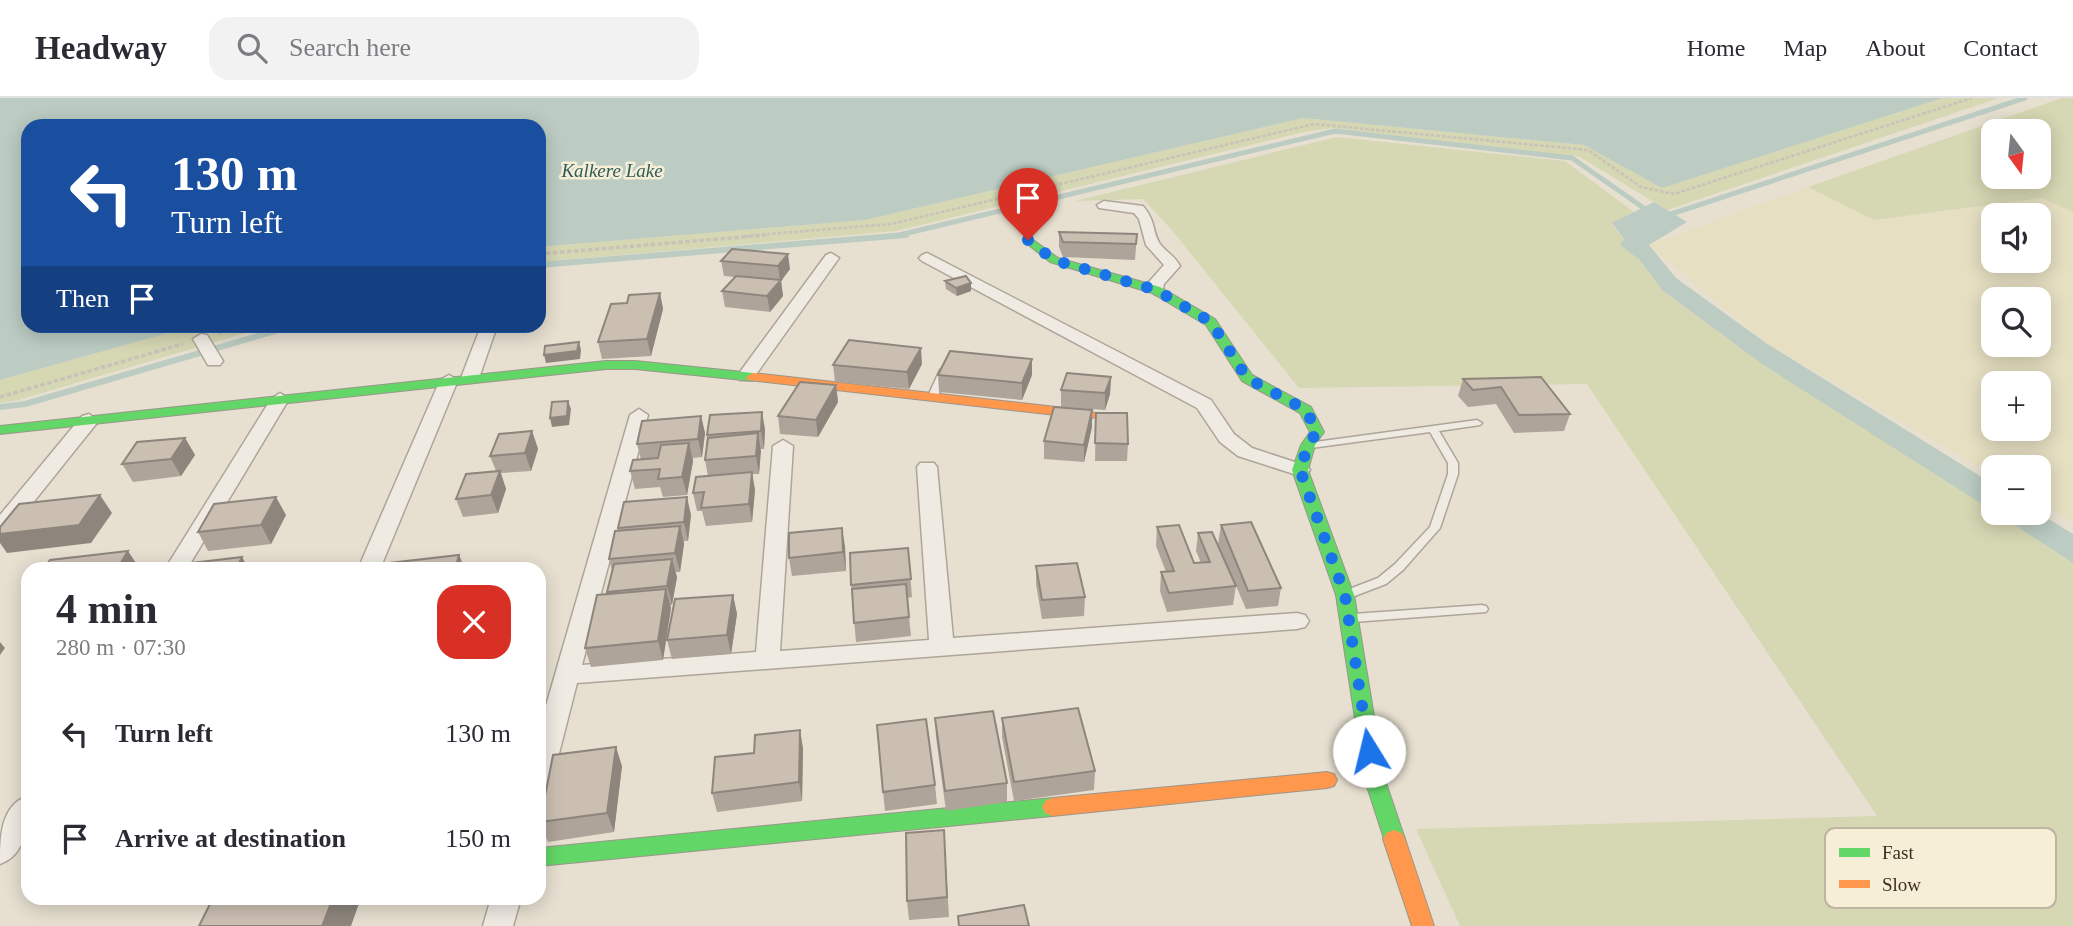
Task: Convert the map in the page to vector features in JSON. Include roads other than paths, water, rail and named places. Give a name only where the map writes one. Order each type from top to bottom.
[{"type":"street","points":[[1104,205],[1138,209],[1146,218],[1153,245],[1168,258],[1172,266],[1156,283],[1156,290]]},
{"type":"street","points":[[1028,240],[1054,260],[1156,290],[1211,322],[1247,378],[1306,410],[1317,432],[1308,445],[1300,470],[1345,595],[1374,777],[1423,926]]},
{"type":"street","points":[[746,376],[831,258]]},
{"type":"street","points":[[927,258],[1205,404],[1227,438],[1245,452],[1300,470]]},
{"type":"street","points":[[372,562],[460,379],[485,333]]},
{"type":"street","points":[[0,430],[460,379],[635,365],[933,396],[1092,416]]},
{"type":"street","points":[[180,562],[280,399]]},
{"type":"street","points":[[546,752],[639,415]]},
{"type":"street","points":[[0,528],[89,420]]},
{"type":"street","points":[[767,661],[783,446]]},
{"type":"street","points":[[927,467],[942,648]]},
{"type":"street","points":[[567,676],[1297,621]]},
{"type":"street","points":[[546,856],[1327,780]]},
{"type":"street","points":[[0,852],[21,818]]},
{"type":"street","points":[[498,926],[504,905]]},
{"type":"lane","points":[[933,396],[946,367]]},
{"type":"lane","points":[[1308,445],[1478,423]]},
{"type":"lane","points":[[1345,595],[1382,581],[1399,567],[1435,528],[1453,474],[1453,463],[1433,429]]},
{"type":"lane","points":[[1347,619],[1482,609]]},
{"type":"water","name":"Kalkere Lake","points":[[0,98],[1943,98],[1662,188],[1584,145],[1303,118],[865,220],[546,246],[546,119],[21,119],[21,333],[168,333],[0,380]]},
{"type":"water","points":[[1654,202],[1687,222],[1649,245],[1676,278],[1766,343],[1981,477],[1981,503],[1762,364],[1662,290],[1612,223]]},
{"type":"water","points":[[2051,520],[2073,534],[2073,563],[2014,525],[2051,525]]},
{"type":"waterway","points":[[1662,217],[2025,98]]},
{"type":"waterway","points":[[896,236],[1335,131],[1572,158],[1651,213]]},
{"type":"waterway","points":[[896,236],[906,235]]},
{"type":"waterway","points":[[546,264],[896,236]]},
{"type":"waterway","points":[[1633,237],[1624,244],[1638,255]]},
{"type":"waterway","points":[[0,407],[25,404],[268,333]]}]
